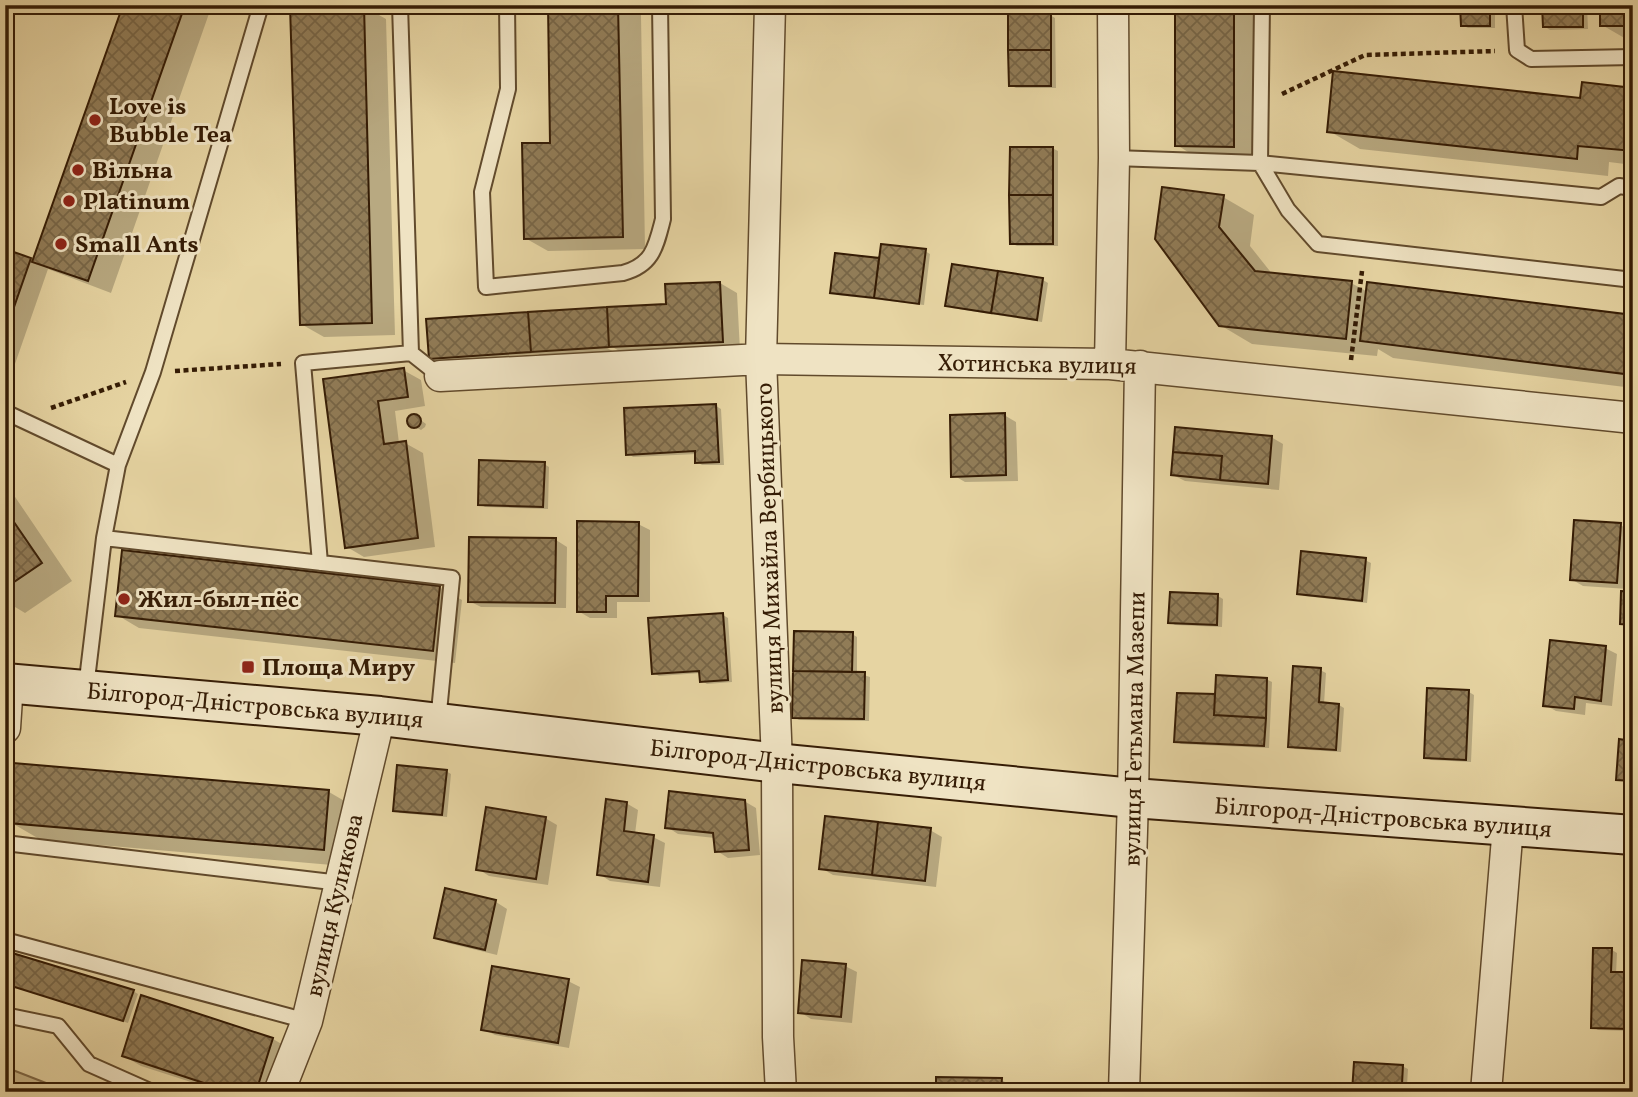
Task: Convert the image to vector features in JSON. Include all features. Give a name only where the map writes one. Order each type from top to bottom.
[{"type":"main road","name":"Білгород-Дністровська вулиця","points":[[7,683],[380,716],[777,763],[1133,798],[1633,835]]},
{"type":"street","name":"вулиця Михайла Вербицького","points":[[770,5],[761,359],[777,763],[778,1037],[781,1092]]},
{"type":"street","points":[[1110,364],[1114,5]]},
{"type":"street","name":"Хотинська вулиця","points":[[440,376],[761,359],[1110,364],[1633,418]]},
{"type":"street","name":"вулиця Гетьмана Мазепи","points":[[1124,1092],[1133,798],[1140,366]]},
{"type":"street","points":[[5,728],[7,683]]},
{"type":"street","name":"вулиця Куликова","points":[[279,1092],[307,1021],[380,716]]},
{"type":"street","points":[[1486,1092],[1508,826]]},
{"type":"lane","points":[[85,689],[104,538],[118,465],[153,372],[261,5]]},
{"type":"lane","points":[[400,5],[411,353]]},
{"type":"lane","points":[[507,5],[508,89],[482,192],[486,287],[623,273],[639,269],[647,261],[654,249],[663,219],[660,5]]},
{"type":"lane","points":[[1262,5],[1260,163],[1288,210],[1318,244],[1633,280]]},
{"type":"lane","points":[[1514,5],[1517,50],[1531,59],[1633,57]]},
{"type":"lane","points":[[1114,158],[1260,163],[1601,197],[1619,186],[1633,188]]},
{"type":"lane","points":[[320,563],[303,363],[411,353],[440,376]]},
{"type":"lane","points":[[5,412],[118,465]]},
{"type":"lane","points":[[104,538],[452,578],[438,722]]},
{"type":"lane","points":[[5,843],[340,883]]},
{"type":"lane","points":[[5,940],[307,1021]]},
{"type":"lane","points":[[5,1014],[58,1026],[89,1064],[152,1092]]},
{"type":"path","points":[[1261,104],[1365,55],[1517,50]]},
{"type":"path","points":[[1347,388],[1365,249]]},
{"type":"path","points":[[22,418],[153,372],[303,363]]},
{"type":"shaded area","points":[[5,1067],[69,1092],[5,1092]]},
{"type":"building","points":[[123,5],[185,5],[88,281],[32,262]]},
{"type":"building","points":[[364,5],[372,323],[300,325],[290,6]]},
{"type":"building","points":[[548,5],[618,5],[623,237],[524,239],[522,143],[550,143]]},
{"type":"building","points":[[1175,5],[1234,5],[1234,147],[1175,146]]},
{"type":"building","points":[[1460,5],[1490,5],[1490,26],[1461,26]]},
{"type":"building","points":[[1542,5],[1583,5],[1583,27],[1543,27]]},
{"type":"building","points":[[1600,5],[1633,5],[1633,26],[1600,26]]},
{"type":"building","points":[[1008,13],[1051,13],[1051,50],[1008,50]]},
{"type":"building","points":[[1008,50],[1051,50],[1051,86],[1009,86]]},
{"type":"building","points":[[1333,71],[1580,98],[1582,82],[1633,88],[1633,151],[1578,146],[1577,159],[1327,132]]},
{"type":"building","points":[[1010,147],[1053,147],[1053,195],[1009,195]]},
{"type":"building","points":[[1162,187],[1224,195],[1219,227],[1255,271],[1352,281],[1346,339],[1219,326],[1155,239]]},
{"type":"building","points":[[1009,195],[1053,195],[1053,244],[1010,244]]},
{"type":"building","points":[[881,244],[926,249],[919,304],[874,298]]},
{"type":"building","points":[[5,249],[31,258],[5,333]]},
{"type":"building","points":[[835,253],[879,258],[874,298],[830,293]]},
{"type":"building","points":[[952,264],[998,271],[991,313],[945,306]]},
{"type":"building","points":[[998,271],[1043,278],[1037,320],[991,313]]},
{"type":"building","points":[[720,282],[723,342],[609,347],[607,307],[666,304],[665,284]]},
{"type":"building","points":[[1367,282],[1633,315],[1633,375],[1360,341]]},
{"type":"building","points":[[607,307],[609,347],[531,352],[528,312]]},
{"type":"building","points":[[528,312],[531,352],[429,359],[426,319]]},
{"type":"building","points":[[404,368],[408,397],[378,401],[384,444],[406,441],[418,538],[345,548],[323,379]]},
{"type":"building","points":[[716,404],[719,462],[695,463],[695,451],[626,455],[624,408]]},
{"type":"building","points":[[1005,413],[1006,475],[951,477],[950,415]]},
{"type":"building","points":[[414,414],[419,416],[419,426],[414,428],[409,426],[407,421],[409,416]]},
{"type":"building","points":[[1175,427],[1272,436],[1268,484],[1220,480],[1222,456],[1173,452]]},
{"type":"building","points":[[1173,452],[1222,456],[1220,480],[1171,475]]},
{"type":"building","points":[[479,460],[545,462],[543,507],[478,505]]},
{"type":"building","points":[[5,509],[42,563],[5,588]]},
{"type":"building","points":[[1574,520],[1621,523],[1617,583],[1570,580]]},
{"type":"building","points":[[577,521],[639,522],[638,596],[606,596],[606,612],[577,612]]},
{"type":"building","points":[[469,537],[556,538],[555,603],[468,602]]},
{"type":"building","points":[[122,550],[440,586],[433,651],[115,616]]},
{"type":"building","points":[[1301,551],[1366,558],[1362,601],[1297,594]]},
{"type":"building","points":[[1621,591],[1633,592],[1633,625],[1620,624]]},
{"type":"building","points":[[1170,592],[1218,594],[1217,625],[1168,623]]},
{"type":"building","points":[[723,613],[728,680],[700,682],[699,671],[652,674],[648,618]]},
{"type":"building","points":[[794,631],[853,632],[852,672],[793,671]]},
{"type":"building","points":[[1550,640],[1606,646],[1601,701],[1575,697],[1574,709],[1543,706]]},
{"type":"building","points":[[1293,666],[1321,668],[1319,702],[1339,704],[1336,750],[1288,747]]},
{"type":"building","points":[[793,671],[865,672],[864,719],[792,718]]},
{"type":"building","points":[[1216,675],[1267,678],[1266,718],[1214,715]]},
{"type":"building","points":[[1427,688],[1469,690],[1466,760],[1424,758]]},
{"type":"building","points":[[1177,693],[1215,694],[1214,715],[1266,718],[1264,746],[1174,742]]},
{"type":"building","points":[[1619,739],[1633,741],[1633,781],[1616,780]]},
{"type":"building","points":[[13,763],[329,790],[324,850],[8,823]]},
{"type":"building","points":[[397,765],[447,770],[442,815],[393,811]]},
{"type":"building","points":[[669,791],[745,800],[749,850],[715,852],[713,833],[665,828]]},
{"type":"building","points":[[606,799],[627,802],[624,831],[654,835],[648,882],[597,875]]},
{"type":"building","points":[[486,807],[546,817],[536,879],[476,870]]},
{"type":"building","points":[[825,816],[878,822],[872,875],[819,869]]},
{"type":"building","points":[[878,822],[931,828],[925,881],[872,875]]},
{"type":"building","points":[[445,888],[496,900],[485,950],[434,938]]},
{"type":"building","points":[[1593,948],[1612,948],[1611,972],[1630,972],[1629,1029],[1591,1028]]},
{"type":"building","points":[[9,952],[134,990],[123,1021],[5,984],[5,964]]},
{"type":"building","points":[[802,960],[846,964],[841,1017],[798,1013]]},
{"type":"building","points":[[492,966],[569,979],[558,1043],[481,1030]]},
{"type":"building","points":[[141,995],[273,1038],[256,1092],[231,1092],[122,1056]]},
{"type":"building","points":[[1354,1062],[1403,1065],[1402,1084],[1395,1083],[1394,1092],[1352,1092]]},
{"type":"building","points":[[936,1077],[1002,1078],[1001,1092],[936,1092]]},
{"type":"place","name":"Love is Bubble Tea","points":[[95,120]]},
{"type":"place","name":"Вільна","points":[[78,170]]},
{"type":"place","name":"Platinum","points":[[69,201]]},
{"type":"place","name":"Small Ants","points":[[61,244]]},
{"type":"place","name":"Жил-был-пёс","points":[[124,599]]},
{"type":"place","name":"Площа Миру","points":[[248,667]]}]
